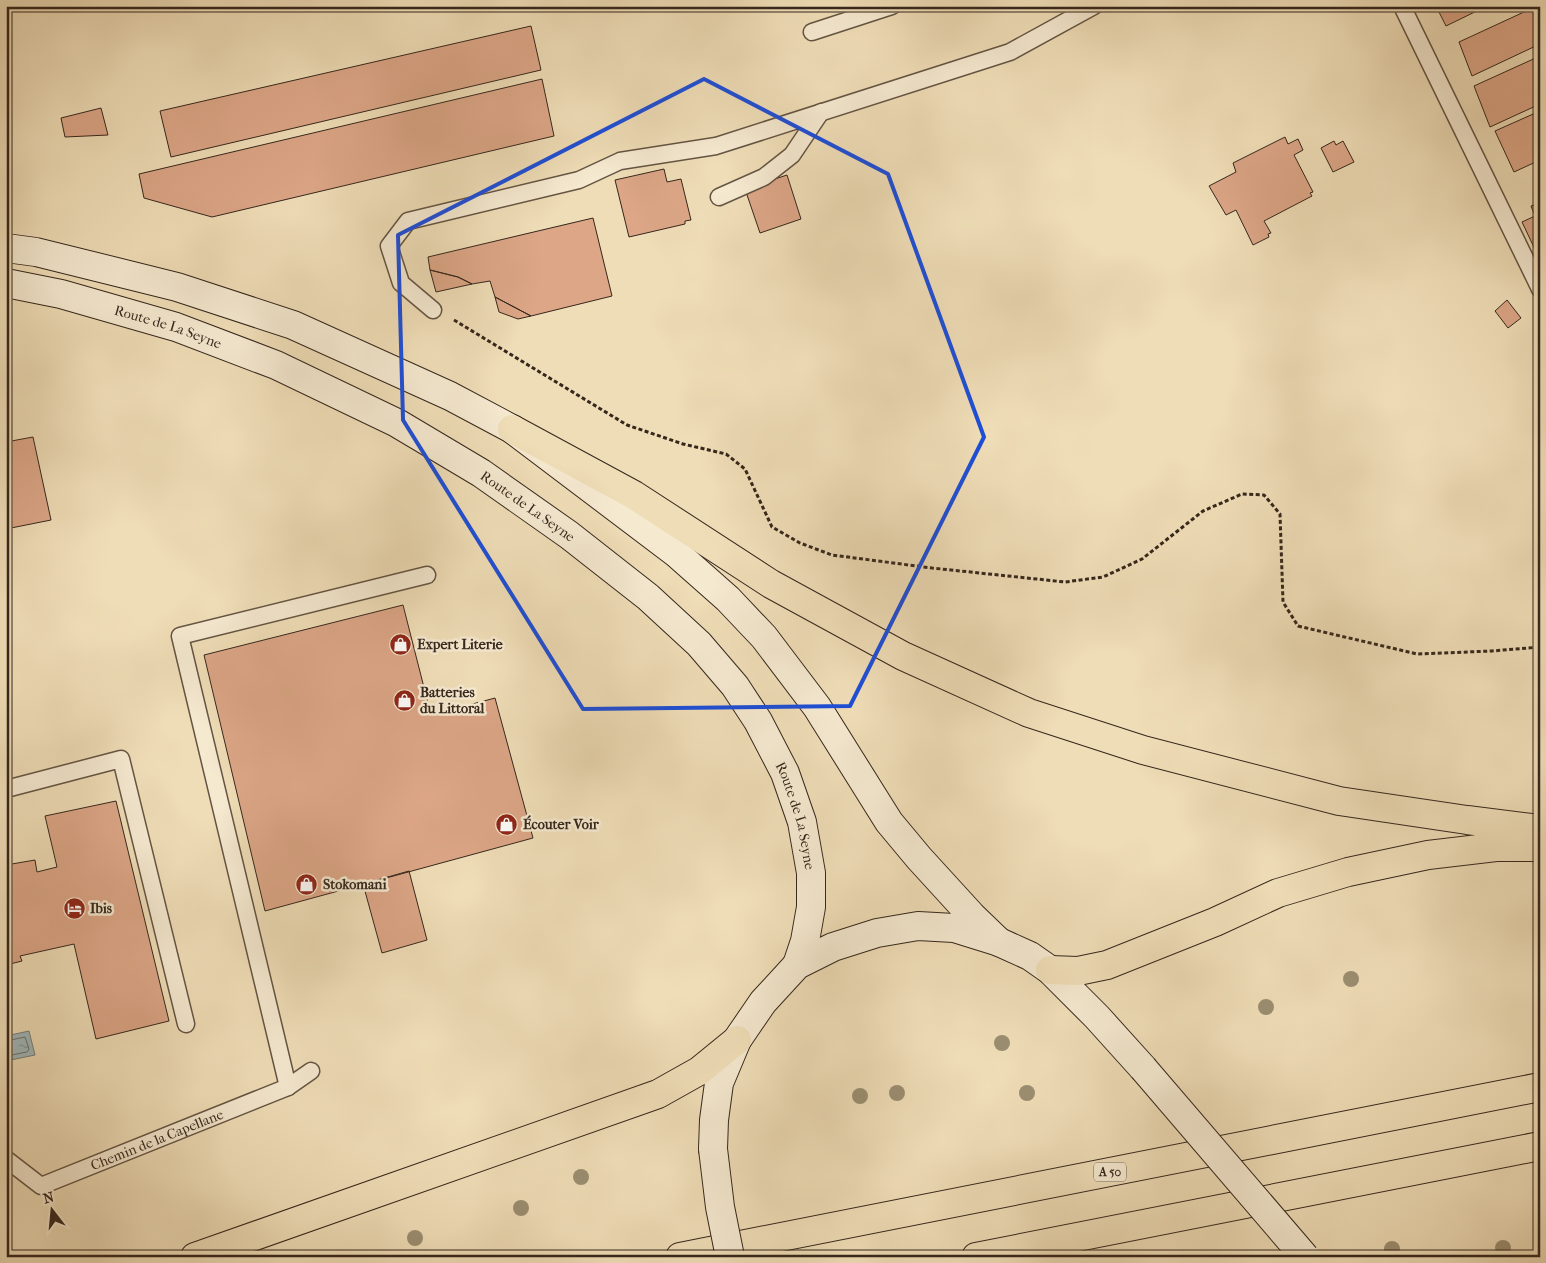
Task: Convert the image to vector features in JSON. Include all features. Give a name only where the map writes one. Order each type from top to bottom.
[{"type":"highway","points":[[512,429],[634,495],[771,584],[903,656],[1029,713],[1143,750],[1339,801],[1540,829]]},
{"type":"highway","points":[[1050,970],[1078,971],[1107,965],[1215,922],[1278,892],[1348,872],[1428,855],[1496,847],[1540,847]]},
{"type":"highway","points":[[195,1257],[658,1094],[699,1071],[738,1040]]},
{"type":"highway","name":"A 50","points":[[680,1257],[1540,1087]]},
{"type":"highway","points":[[976,1257],[1540,1146]]},
{"type":"main road","points":[[6,248],[36,252],[177,287],[293,325],[450,396],[512,429],[676,553],[728,599],[764,637],[817,707],[889,822],[972,916],[999,942]]},
{"type":"main road","name":"Route de La Seyne","points":[[6,283],[61,294],[176,327],[276,365],[398,424],[482,473],[569,535],[648,597],[699,644],[735,686],[758,721],[785,773],[802,822],[811,873],[811,907],[797,965]]},
{"type":"main road","points":[[730,1257],[720,1207],[713,1149],[714,1120],[719,1083],[738,1040],[763,1002],[797,965],[833,947],[877,933],[918,926],[954,928],[999,942],[1030,956],[1050,970],[1097,1017],[1143,1068],[1305,1257]]},
{"type":"lane","points":[[812,32],[892,6]]},
{"type":"lane","points":[[434,310],[401,283],[389,246],[408,221],[580,180],[620,161],[716,146],[1010,52],[1094,6]]},
{"type":"lane","points":[[1402,6],[1540,290]]},
{"type":"lane","points":[[719,197],[764,177],[792,154],[821,112]]},
{"type":"lane","points":[[288,1087],[180,636],[427,575]]},
{"type":"lane","points":[[6,789],[121,759],[186,1024]]},
{"type":"lane","name":"Chemin de la Capellane","points":[[6,1159],[41,1186],[288,1087],[311,1070]]},
{"type":"path","points":[[434,310],[453,319],[627,425],[683,444],[726,454],[744,470],[772,527],[800,544],[832,555],[1066,582],[1103,577],[1142,559],[1203,511],[1242,494],[1264,495],[1280,514],[1283,602],[1298,626],[1417,654],[1540,647]]},
{"type":"highlighted area","points":[[704,79],[888,174],[984,437],[850,706],[583,709],[403,420],[398,235]]},
{"type":"water","points":[[29,1031],[35,1055],[6,1061],[6,1036]]},
{"type":"building","points":[[1436,6],[1487,6],[1446,26]]},
{"type":"building","points":[[1540,6],[1540,44],[1472,76],[1459,42]]},
{"type":"building","points":[[531,26],[541,70],[171,157],[160,111]]},
{"type":"building","points":[[1540,56],[1540,104],[1490,127],[1474,86]]},
{"type":"building","points":[[542,79],[554,136],[212,217],[144,198],[139,174]]},
{"type":"building","points":[[101,108],[108,135],[65,137],[61,118]]},
{"type":"building","points":[[1540,111],[1540,160],[1514,172],[1495,131]]},
{"type":"building","points":[[1285,137],[1288,144],[1298,139],[1303,150],[1294,155],[1313,192],[1310,193],[1312,196],[1264,221],[1271,233],[1268,234],[1269,237],[1253,245],[1236,210],[1226,215],[1209,186],[1236,172],[1233,163]]},
{"type":"building","points":[[1334,141],[1336,145],[1343,141],[1354,162],[1333,172],[1321,148]]},
{"type":"building","points":[[664,169],[667,182],[681,179],[691,220],[685,221],[685,224],[629,237],[615,180]]},
{"type":"building","points":[[787,175],[801,219],[760,233],[745,189]]},
{"type":"building","points":[[1540,203],[1540,260],[1522,222],[1535,216],[1531,206]]},
{"type":"building","points":[[593,218],[612,296],[531,316],[495,297],[490,281],[472,284],[458,277],[430,270],[428,257]]},
{"type":"building","points":[[430,270],[458,277],[472,284],[436,292]]},
{"type":"building","points":[[495,297],[531,316],[518,319],[499,312]]},
{"type":"building","points":[[1507,300],[1521,318],[1508,328],[1495,311]]},
{"type":"building","points":[[33,437],[51,520],[6,529],[6,442]]},
{"type":"building","points":[[403,605],[431,715],[495,698],[533,838],[265,911],[204,655]]},
{"type":"building","name":"Ibis","points":[[116,801],[169,1021],[96,1039],[74,944],[20,956],[22,961],[6,965],[6,865],[35,860],[37,872],[57,867],[45,816]]},
{"type":"building","points":[[409,871],[427,940],[382,953],[363,884]]},
{"type":"place","name":"Expert Literie","points":[[401,644]]},
{"type":"place","name":"Batteries du Littoral","points":[[404,700]]},
{"type":"place","name":"Écouter Voir","points":[[507,824]]},
{"type":"place","name":"Stokomani","points":[[307,884]]},
{"type":"place","name":"Ibis","points":[[74,908]]}]
